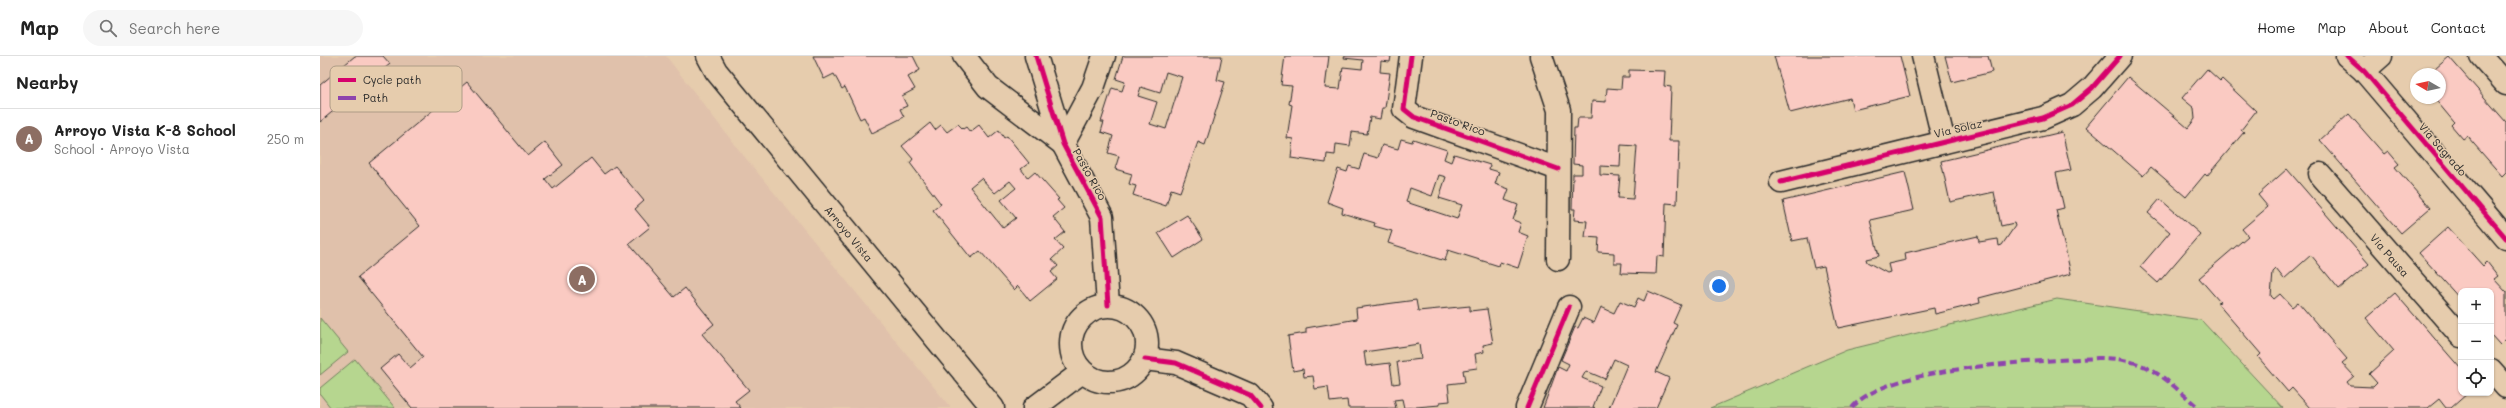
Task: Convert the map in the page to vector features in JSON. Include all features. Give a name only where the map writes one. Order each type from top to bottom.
[{"type":"street","name":"Arroyo Vista","points":[[708,56],[716,71],[993,408]]},
{"type":"street","name":"Pasto Rico","points":[[964,56],[988,87],[1063,144]]},
{"type":"street","name":"Pasto Rico","points":[[1036,56],[1063,144],[1102,217],[1108,305]]},
{"type":"street","name":"Pasto Rico","points":[[1063,144],[1093,88],[1104,56]]},
{"type":"street","name":"Pasto Rico","points":[[1411,56],[1404,109],[1414,117],[1558,168]]},
{"type":"street","points":[[1541,56],[1559,110],[1558,259]]},
{"type":"street","points":[[1923,56],[1944,142]]},
{"type":"street","name":"Via Solaz","points":[[1780,182],[2043,118],[2072,105],[2092,88],[2120,56]]},
{"type":"street","name":"Via Sagrado","points":[[2347,56],[2364,72],[2506,238]]},
{"type":"street","points":[[2364,72],[2381,56]]},
{"type":"street","points":[[2481,56],[2506,84]]},
{"type":"street","name":"Via Pausa","points":[[2320,174],[2458,333]]},
{"type":"street","points":[[1108,305],[1123,308],[1137,316],[1144,329],[1147,344],[1145,358],[1136,371],[1124,380],[1109,383],[1094,380],[1082,372],[1073,360],[1070,345],[1072,330],[1081,317],[1094,308],[1108,305]]},
{"type":"street","points":[[1528,408],[1569,307]]},
{"type":"street","points":[[1145,358],[1176,363],[1250,395],[1261,408]]},
{"type":"street","points":[[1034,408],[1082,372]]},
{"type":"street","points":[[2494,373],[2506,387]]},
{"type":"shaded area","points":[[320,56],[666,56],[739,150],[951,408],[320,408]]},
{"type":"green space","points":[[2057,299],[2201,320],[2283,408],[1710,408],[1847,350]]},
{"type":"green space","points":[[320,318],[348,352],[320,375]]},
{"type":"green space","points":[[355,359],[395,408],[331,408],[320,394],[320,388]]},
{"type":"building","points":[[355,56],[383,56],[390,64],[388,66],[343,66]]},
{"type":"building","points":[[813,56],[913,56],[920,70],[908,77],[915,89],[902,96],[907,106],[900,109],[904,117],[872,133],[864,117],[860,119],[845,87],[842,89],[834,74],[824,79]]},
{"type":"building","points":[[1123,56],[1222,56],[1217,80],[1225,82],[1205,145],[1198,142],[1180,192],[1171,189],[1166,206],[1133,195],[1136,186],[1129,184],[1132,174],[1115,169],[1119,156],[1108,153],[1113,136],[1101,132],[1104,122],[1101,122],[1112,88],[1122,91],[1125,82],[1116,79]],"holes":[[[1166,72],[1182,77],[1166,129],[1150,124],[1157,102],[1138,96],[1141,87],[1160,93]]]},
{"type":"building","points":[[1285,56],[1329,56],[1325,88],[1340,89],[1343,67],[1362,69],[1363,60],[1344,58],[1345,56],[1391,56],[1390,62],[1381,61],[1380,72],[1390,73],[1385,108],[1382,108],[1380,119],[1370,117],[1367,134],[1352,132],[1350,146],[1336,144],[1335,155],[1327,154],[1326,163],[1291,158],[1293,139],[1287,138],[1292,105],[1289,104],[1292,86],[1281,85]]},
{"type":"building","points":[[1774,56],[1900,56],[1910,96],[1853,110],[1850,98],[1790,113]]},
{"type":"building","points":[[1945,56],[1988,56],[1992,72],[1952,82]]},
{"type":"building","points":[[2449,57],[2506,122],[2506,172],[2502,176],[2467,136],[2463,139],[2451,125],[2454,122],[2439,104],[2446,104],[2446,68],[2436,68]]},
{"type":"building","points":[[2207,69],[2220,81],[2222,79],[2256,111],[2241,130],[2244,132],[2207,176],[2205,174],[2186,197],[2151,167],[2143,176],[2086,127],[2128,77],[2188,128],[2195,119],[2194,108],[2182,98]]},
{"type":"building","points":[[1629,70],[1665,71],[1664,86],[1671,87],[1669,141],[1679,141],[1677,204],[1666,203],[1664,257],[1657,256],[1656,274],[1621,273],[1622,263],[1614,263],[1614,253],[1598,252],[1599,238],[1585,237],[1587,221],[1574,220],[1575,209],[1572,209],[1573,174],[1582,174],[1582,165],[1573,164],[1574,128],[1577,128],[1578,118],[1591,118],[1592,101],[1606,102],[1607,88],[1621,89],[1622,77],[1629,77]],"holes":[[[1621,145],[1637,146],[1633,199],[1618,198],[1620,176],[1600,175],[1600,166],[1620,167]]]},
{"type":"building","points":[[330,77],[330,112],[332,112],[320,122],[320,85]]},
{"type":"building","points":[[467,82],[528,156],[545,142],[563,165],[545,179],[553,189],[591,158],[604,174],[615,166],[644,201],[635,209],[650,227],[629,244],[674,297],[685,288],[714,324],[702,334],[749,390],[735,401],[741,408],[412,408],[380,369],[398,354],[410,368],[423,357],[358,277],[420,226],[369,163],[431,112],[462,112],[462,86]]},
{"type":"building","points":[[2349,114],[2384,154],[2388,151],[2399,164],[2395,167],[2430,208],[2401,233],[2320,140]]},
{"type":"building","points":[[930,123],[935,130],[941,125],[947,132],[958,124],[963,129],[966,127],[970,132],[979,125],[989,138],[999,130],[1004,138],[1007,136],[1029,163],[1021,169],[1028,178],[1035,172],[1059,199],[1057,200],[1064,208],[1053,217],[1065,232],[1055,240],[1063,249],[1052,259],[1058,266],[1051,272],[1057,279],[1030,301],[1018,286],[1014,290],[980,251],[971,258],[933,210],[941,204],[910,163],[913,159],[902,146]],"holes":[[[981,178],[995,193],[1010,181],[1016,188],[1001,200],[1016,218],[1003,228],[970,187]]]},
{"type":"building","points":[[2062,132],[2071,170],[2056,173],[2064,208],[2056,210],[2071,274],[1979,298],[1980,303],[1935,314],[1934,308],[1838,328],[1824,266],[1814,268],[1807,238],[1792,241],[1783,201],[1905,172],[1914,210],[1870,220],[1879,256],[1866,259],[1867,262],[1887,273],[1890,272],[1888,264],[1906,260],[1905,253],[1978,236],[1979,242],[1998,239],[1999,246],[2002,245],[2015,226],[2014,223],[2001,226],[1994,192],[1950,202],[1941,161]]},
{"type":"building","points":[[1401,139],[1412,142],[1413,139],[1447,150],[1444,159],[1451,162],[1454,154],[1490,165],[1489,169],[1499,172],[1495,184],[1509,189],[1505,200],[1518,205],[1513,220],[1521,223],[1518,232],[1528,236],[1518,268],[1500,262],[1499,266],[1448,250],[1445,261],[1388,243],[1392,231],[1374,226],[1375,223],[1342,213],[1343,208],[1327,202],[1338,169],[1347,172],[1349,166],[1359,169],[1364,154],[1378,158],[1382,145],[1398,149]],"holes":[[[1439,175],[1446,177],[1439,198],[1462,205],[1457,219],[1406,202],[1410,188],[1432,196]]]},
{"type":"building","points":[[2287,169],[2369,264],[2339,289],[2311,255],[2284,279],[2276,269],[2273,272],[2271,296],[2274,299],[2280,294],[2292,307],[2298,302],[2347,359],[2342,363],[2354,376],[2347,382],[2350,386],[2373,387],[2377,383],[2369,374],[2394,351],[2366,318],[2395,293],[2458,366],[2458,396],[2465,396],[2451,408],[2446,408],[2439,399],[2428,408],[2310,408],[2292,388],[2288,392],[2258,357],[2261,354],[2217,303],[2220,302],[2199,278],[2248,236],[2242,229],[2268,207],[2258,195]]},
{"type":"building","points":[[2160,199],[2200,234],[2158,283],[2140,267],[2170,232],[2148,213]]},
{"type":"building","points":[[1187,215],[1203,239],[1174,258],[1158,233]]},
{"type":"building","points":[[2448,227],[2483,266],[2487,262],[2498,276],[2494,279],[2506,292],[2506,339],[2500,345],[2494,338],[2494,288],[2458,288],[2458,297],[2419,253]]},
{"type":"building","points":[[1648,291],[1681,305],[1673,323],[1677,325],[1656,372],[1669,378],[1656,408],[1609,408],[1627,365],[1614,359],[1605,379],[1586,371],[1582,378],[1601,386],[1593,407],[1595,408],[1543,408],[1558,367],[1566,371],[1569,364],[1561,360],[1575,327],[1578,328],[1583,318],[1594,323],[1601,307],[1614,313],[1620,301],[1634,307],[1638,298],[1644,301]]},
{"type":"building","points":[[1416,300],[1418,311],[1470,306],[1470,311],[1487,309],[1493,343],[1483,345],[1484,352],[1475,354],[1477,368],[1463,370],[1465,382],[1448,384],[1450,401],[1440,402],[1440,405],[1404,408],[1402,399],[1394,400],[1396,408],[1348,408],[1347,400],[1330,402],[1328,387],[1315,389],[1313,376],[1304,377],[1303,369],[1293,371],[1288,336],[1306,333],[1306,328],[1357,319],[1356,308]],"holes":[[[1419,344],[1421,359],[1397,362],[1400,383],[1393,384],[1390,363],[1366,366],[1364,352]]]},
{"type":"marked path","points":[[1852,408],[1870,394],[1897,382],[1930,374],[2006,364],[2098,358],[2130,361],[2154,371],[2199,408]]},
{"type":"cycle path","points":[[1036,56],[1063,144],[1102,217],[1108,305]]},
{"type":"cycle path","points":[[1411,56],[1404,109],[1414,117],[1558,169]]},
{"type":"cycle path","points":[[1781,182],[2043,118],[2072,105],[2092,88],[2120,56]]},
{"type":"cycle path","points":[[2347,56],[2364,71],[2506,238]]},
{"type":"cycle path","points":[[1527,408],[1569,307]]},
{"type":"cycle path","points":[[1145,359],[1176,363],[1250,395],[1261,408]]},
{"type":"place","name":"Arroyo Vista K-8 School","points":[[582,279]]}]
